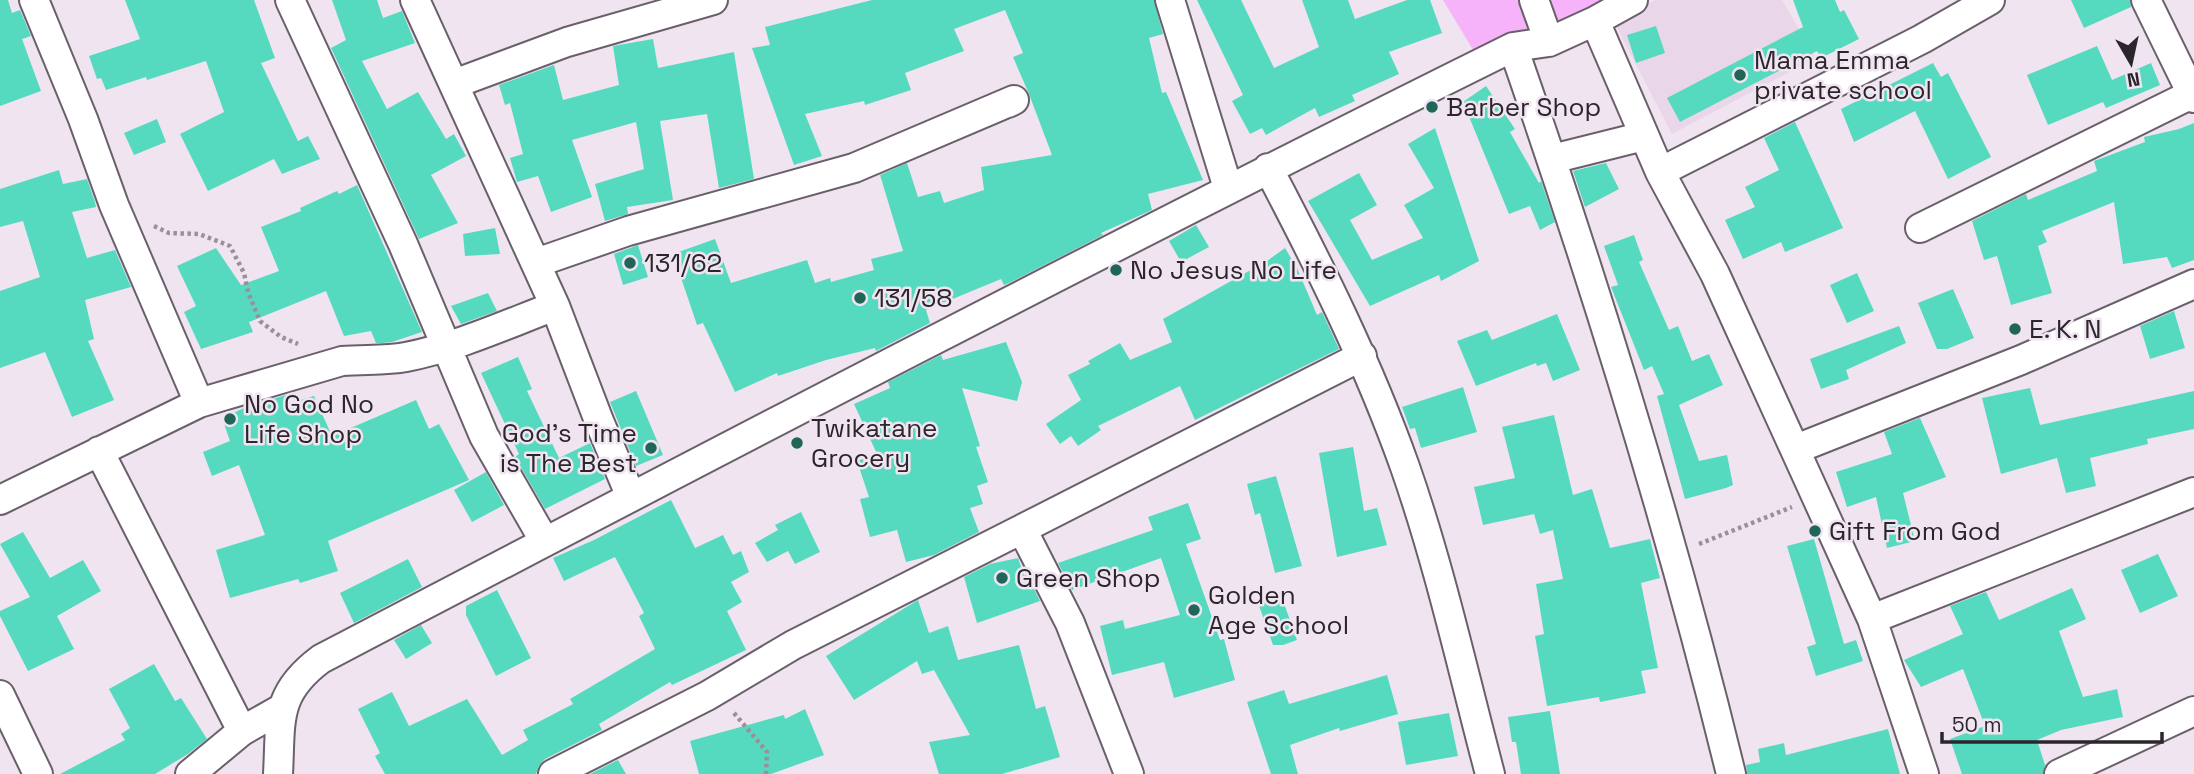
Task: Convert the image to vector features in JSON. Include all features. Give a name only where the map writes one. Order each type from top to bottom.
[{"type":"street","points":[[34,0],[83,119],[114,205],[199,403]]},
{"type":"street","points":[[290,0],[403,244],[484,436],[545,542]]},
{"type":"street","points":[[415,0],[555,306],[631,497]]},
{"type":"street","points":[[454,84],[567,42],[713,0]]},
{"type":"street","points":[[1170,0],[1228,188]]},
{"type":"street","points":[[1534,0],[1549,42]]},
{"type":"street","points":[[278,774],[281,709],[302,674],[321,659],[1228,188],[1513,47],[1549,42],[1633,0]]},
{"type":"street","points":[[1660,172],[1922,40],[1990,0]]},
{"type":"street","points":[[1920,228],[2193,95],[2146,0]]},
{"type":"street","points":[[1595,21],[1660,172],[1715,274],[1872,619],[1924,774]]},
{"type":"street","points":[[1513,47],[1616,357],[1698,639],[1731,774]]},
{"type":"street","points":[[536,263],[628,231],[854,168],[1014,100],[1008,103]]},
{"type":"street","points":[[1552,159],[1644,136]]},
{"type":"street","points":[[1268,168],[1316,258],[1362,356],[1413,494],[1444,596],[1490,774]]},
{"type":"street","points":[[1796,449],[2021,360],[2194,284]]},
{"type":"street","points":[[0,500],[199,403],[342,361],[409,357],[555,306]]},
{"type":"street","points":[[552,774],[707,696],[793,645],[1362,356]]},
{"type":"street","points":[[99,451],[242,731]]},
{"type":"street","points":[[1872,619],[2194,492]]},
{"type":"street","points":[[1022,529],[1070,623],[1129,774]]},
{"type":"street","points":[[0,695],[38,774]]},
{"type":"street","points":[[190,774],[242,731],[281,709]]},
{"type":"street","points":[[2059,774],[2194,711]]},
{"type":"path","points":[[114,205],[139,212],[151,225],[169,233],[199,234],[230,246],[244,273],[248,292],[260,321],[281,337],[308,348]]},
{"type":"path","points":[[1672,555],[1815,498]]},
{"type":"path","points":[[707,696],[728,706],[767,752],[766,774]]},
{"type":"shaded area","points":[[1443,0],[1605,0],[1561,46],[1478,58]]},
{"type":"shaded area","points":[[1655,0],[1782,0],[1816,58],[1672,134],[1614,22]]},
{"type":"building","points":[[0,0],[8,0],[12,13],[20,10],[31,36],[22,39],[41,91],[0,106]]},
{"type":"building","points":[[125,0],[254,0],[275,58],[261,63],[298,141],[308,136],[320,159],[282,174],[274,159],[208,191],[180,134],[224,112],[206,61],[106,90],[101,78],[97,79],[89,56],[140,39]]},
{"type":"building","points":[[332,0],[377,0],[383,18],[402,11],[415,43],[362,61],[387,109],[418,92],[446,139],[454,134],[466,156],[431,175],[458,223],[419,239],[331,48],[346,40]]},
{"type":"building","points":[[872,0],[1154,0],[1163,34],[1149,38],[1162,93],[1166,92],[1203,180],[1148,194],[1152,210],[1101,233],[1103,235],[1009,283],[1004,285],[1001,279],[926,310],[930,323],[876,351],[875,348],[826,360],[778,376],[777,373],[735,392],[703,323],[697,325],[673,254],[715,239],[731,283],[807,260],[815,283],[830,278],[831,282],[874,270],[871,259],[903,251],[880,175],[907,163],[918,197],[940,191],[944,203],[984,190],[981,167],[1052,155],[1013,57],[1023,53],[1005,10],[954,29],[964,51],[905,73],[911,90],[865,105],[864,101],[805,114],[822,156],[794,165],[752,48],[770,45],[765,27]]},
{"type":"building","points":[[1197,0],[1241,0],[1274,68],[1319,47],[1302,0],[1348,0],[1355,19],[1407,0],[1430,0],[1442,33],[1389,52],[1399,74],[1352,95],[1355,101],[1319,117],[1315,108],[1266,135],[1262,128],[1250,134],[1232,101],[1243,95]]},
{"type":"building","name":"Mama Emma private school","points":[[1793,0],[1835,0],[1840,12],[1844,10],[1859,39],[1821,58],[1817,51],[1680,122],[1667,98],[1803,27]]},
{"type":"building","points":[[2071,0],[2130,0],[2131,7],[2084,28]]},
{"type":"building","points":[[1656,26],[1665,53],[1636,63],[1627,35]]},
{"type":"building","points":[[653,39],[658,68],[734,52],[754,179],[719,188],[707,114],[660,121],[673,200],[627,207],[628,214],[605,221],[595,184],[644,169],[636,122],[572,140],[592,197],[551,212],[538,176],[517,182],[510,158],[523,154],[510,103],[505,105],[499,85],[554,65],[563,100],[619,85],[613,46]]},
{"type":"building","points":[[2097,46],[2112,80],[2151,63],[2160,85],[2106,108],[2103,102],[2048,125],[2027,75]]},
{"type":"building","points":[[1933,63],[1941,77],[1948,73],[1991,157],[1948,179],[1915,111],[1854,142],[1841,109]]},
{"type":"building","points":[[1486,86],[1515,129],[1510,132],[1539,183],[1541,181],[1555,222],[1540,230],[1530,206],[1509,214],[1463,102]]},
{"type":"building","points":[[157,119],[166,142],[134,155],[124,133]]},
{"type":"building","points":[[1795,122],[1843,228],[1785,252],[1781,242],[1743,259],[1725,220],[1755,207],[1745,187],[1779,170],[1764,138]]},
{"type":"building","points":[[2194,123],[2194,260],[2172,268],[2167,257],[2123,264],[2114,202],[2042,231],[2047,242],[2038,246],[2052,293],[2011,305],[1997,256],[1984,260],[1972,221],[2026,194],[2028,200],[2097,171],[2094,161],[2145,142],[2144,137]]},
{"type":"building","points":[[1435,128],[1479,261],[1441,281],[1439,275],[1370,306],[1308,201],[1359,173],[1377,205],[1350,220],[1372,260],[1423,238],[1404,205],[1434,188],[1408,144]]},
{"type":"building","points":[[1606,163],[1619,189],[1585,207],[1573,171]]},
{"type":"building","points":[[59,170],[63,184],[87,179],[95,202],[96,207],[72,212],[87,258],[115,250],[131,287],[85,300],[94,339],[88,341],[114,400],[72,417],[45,352],[0,368],[0,291],[40,277],[23,221],[0,227],[0,189]]},
{"type":"building","points":[[357,185],[422,332],[382,343],[376,343],[371,331],[344,336],[326,291],[249,322],[253,332],[201,349],[184,312],[196,306],[177,266],[216,248],[241,285],[279,271],[261,227],[301,211],[300,208],[337,191],[339,194]]},
{"type":"building","points":[[1196,225],[1209,247],[1181,262],[1169,241]]},
{"type":"building","points":[[495,228],[500,254],[465,256],[463,234]]},
{"type":"building","points":[[1634,235],[1643,260],[1639,262],[1669,330],[1678,326],[1692,361],[1709,354],[1723,385],[1679,405],[1699,461],[1727,455],[1733,485],[1726,488],[1685,499],[1657,396],[1664,394],[1652,366],[1644,370],[1611,287],[1618,285],[1604,246]]},
{"type":"building","name":"131/62","points":[[638,245],[648,277],[623,285],[614,254]]},
{"type":"building","points":[[1285,248],[1297,268],[1317,315],[1322,312],[1339,349],[1195,420],[1180,386],[1098,426],[1101,430],[1078,446],[1071,436],[1060,444],[1046,424],[1081,400],[1068,375],[1090,364],[1088,361],[1120,343],[1130,360],[1172,342],[1163,319],[1267,261]]},
{"type":"building","points":[[1857,273],[1874,311],[1847,323],[1830,285]]},
{"type":"building","points":[[1953,289],[1974,338],[1947,349],[1937,349],[1918,303]]},
{"type":"building","points":[[488,293],[497,311],[461,324],[451,306]]},
{"type":"building","points":[[2174,311],[2185,348],[2150,359],[2140,326]]},
{"type":"building","points":[[1557,314],[1580,370],[1553,381],[1546,363],[1537,366],[1536,363],[1476,386],[1457,341],[1487,330],[1492,340]]},
{"type":"building","points":[[1899,326],[1906,343],[1846,370],[1849,379],[1821,389],[1810,359]]},
{"type":"building","points":[[1006,342],[1022,382],[1017,401],[962,388],[980,446],[976,447],[988,482],[977,486],[983,504],[970,508],[979,532],[934,555],[906,562],[897,530],[870,537],[860,499],[869,497],[857,461],[877,454],[854,404],[890,388],[888,382],[941,355],[943,360]]},
{"type":"building","points":[[518,357],[532,389],[527,391],[559,458],[590,443],[605,479],[545,509],[515,457],[519,454],[481,373]]},
{"type":"building","points":[[1463,387],[1477,432],[1421,448],[1415,428],[1410,429],[1402,407]]},
{"type":"building","points":[[2030,388],[2040,425],[2194,391],[2194,429],[2147,439],[2148,444],[2090,458],[2096,486],[2066,493],[2057,458],[2001,474],[1982,398]]},
{"type":"building","points":[[636,391],[663,455],[636,466],[610,402]]},
{"type":"building","points":[[286,395],[290,403],[314,396],[332,436],[416,400],[429,429],[439,424],[469,480],[328,541],[338,571],[300,583],[298,579],[230,598],[216,550],[265,535],[239,465],[212,476],[203,452],[230,441],[222,418],[246,407]]},
{"type":"building","points":[[1554,415],[1573,495],[1592,489],[1610,548],[1650,539],[1660,578],[1641,583],[1658,668],[1641,671],[1646,693],[1600,702],[1599,697],[1547,706],[1535,636],[1544,634],[1536,584],[1563,579],[1553,530],[1540,534],[1534,514],[1483,525],[1474,487],[1515,478],[1502,427]]},
{"type":"building","points":[[1920,418],[1946,477],[1903,493],[1915,541],[1887,548],[1876,497],[1847,507],[1836,472],[1892,454],[1884,432]]},
{"type":"building","points":[[1353,447],[1364,511],[1377,508],[1387,545],[1337,557],[1319,453]]},
{"type":"building","points":[[486,472],[504,505],[472,522],[454,490]]},
{"type":"building","points":[[1276,476],[1302,566],[1275,573],[1260,513],[1255,515],[1247,484]]},
{"type":"building","points":[[671,500],[695,548],[723,535],[733,555],[741,551],[749,572],[731,582],[742,602],[727,611],[746,650],[672,685],[670,682],[599,724],[602,730],[545,759],[536,774],[385,774],[375,756],[380,753],[358,709],[392,692],[409,726],[467,699],[502,755],[528,740],[523,730],[573,704],[570,699],[655,649],[639,616],[644,613],[615,557],[564,581],[553,558]]},
{"type":"building","points":[[1188,503],[1201,539],[1186,544],[1220,640],[1224,639],[1235,680],[1174,698],[1164,662],[1112,675],[1100,626],[1123,620],[1125,629],[1180,615],[1161,558],[1072,590],[1058,563],[1153,530],[1148,517]]},
{"type":"building","points":[[801,512],[820,552],[795,564],[788,551],[767,562],[755,543],[778,530],[775,525]]},
{"type":"building","points":[[23,532],[50,578],[83,560],[101,591],[57,616],[74,649],[28,671],[0,616],[0,611],[30,597],[0,544]]},
{"type":"building","points":[[1814,539],[1844,644],[1856,640],[1863,661],[1816,676],[1807,647],[1816,644],[1787,546]]},
{"type":"building","points":[[2158,554],[2178,596],[2140,613],[2121,570]]},
{"type":"building","points":[[1018,558],[1024,575],[1027,575],[1040,601],[977,623],[964,577],[990,564]]},
{"type":"building","points":[[408,559],[422,587],[354,623],[340,593]]},
{"type":"building","points":[[2072,588],[2086,619],[2059,631],[2083,697],[2117,689],[2123,717],[2061,730],[2037,740],[2045,765],[2043,774],[1962,774],[1950,739],[1985,726],[1963,669],[1921,687],[1904,660],[1963,634],[1950,606],[1986,592],[1999,620]]},
{"type":"building","points":[[497,590],[531,658],[496,676],[466,615],[466,606]]},
{"type":"building","points":[[1280,592],[1297,640],[1273,645],[1257,600]]},
{"type":"building","points":[[918,600],[929,633],[948,626],[958,660],[1019,645],[1036,709],[1045,706],[1060,757],[1002,774],[939,774],[929,742],[970,735],[934,670],[922,674],[917,661],[854,700],[826,656]]},
{"type":"building","points":[[421,625],[432,643],[406,659],[394,640]]},
{"type":"building","points":[[154,664],[175,701],[181,698],[207,739],[155,774],[60,774],[125,740],[121,734],[130,728],[109,689]]},
{"type":"building","points":[[1387,675],[1398,714],[1340,731],[1339,728],[1290,745],[1298,774],[1271,774],[1247,702],[1284,690],[1289,704]]},
{"type":"building","points":[[805,709],[824,755],[771,774],[699,774],[690,741],[784,715],[785,719]]},
{"type":"building","points":[[1550,711],[1560,774],[1521,774],[1516,742],[1512,742],[1508,717]]},
{"type":"building","points":[[1449,713],[1458,756],[1406,765],[1398,722]]},
{"type":"building","points":[[1888,729],[1900,774],[1747,774],[1746,765],[1760,762],[1758,749],[1784,743],[1786,755]]},
{"type":"building","points":[[618,760],[626,774],[590,774]]},
{"type":"place","name":"Mama Emma private school","points":[[1740,75]]},
{"type":"place","name":"Barber Shop","points":[[1432,107]]},
{"type":"place","name":"131/62","points":[[630,263]]},
{"type":"place","name":"No Jesus No Life","points":[[1116,270]]},
{"type":"place","name":"131/58","points":[[860,298]]},
{"type":"place","name":"E. K. N","points":[[2015,329]]},
{"type":"place","name":"No God No Life Shop","points":[[230,419]]},
{"type":"place","name":"Twikatane Grocery","points":[[797,443]]},
{"type":"place","name":"God's Time is The Best","points":[[651,448]]},
{"type":"place","name":"Gift From God","points":[[1815,531]]},
{"type":"place","name":"Green Shop","points":[[1002,578]]},
{"type":"place","name":"Golden Age School","points":[[1194,610]]}]
